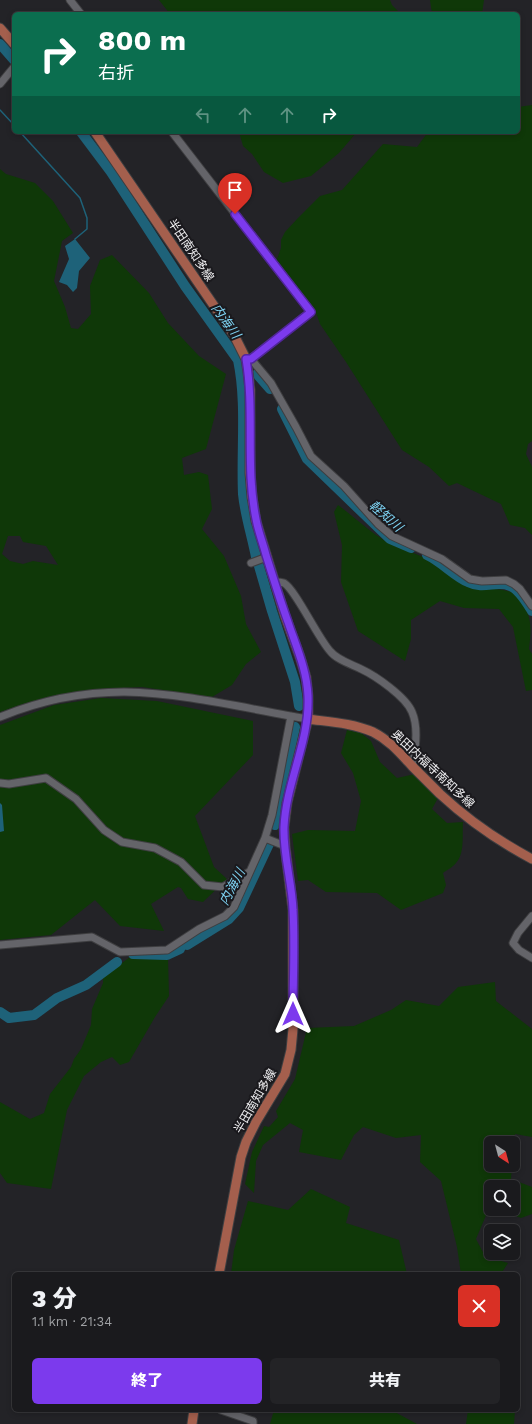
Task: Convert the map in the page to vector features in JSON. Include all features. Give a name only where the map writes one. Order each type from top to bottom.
[{"type":"main road","points":[[0,28],[12,42]]},
{"type":"main road","name":"半田南知多線","points":[[97,134],[234,335],[248,359],[250,390],[250,473],[256,521],[274,582],[306,677],[308,719],[287,803],[284,827],[293,910],[293,1029],[291,1050],[286,1074],[256,1122],[246,1142],[241,1158],[219,1272]]},
{"type":"main road","name":"奥田内福寺南知多線","points":[[308,719],[359,727],[384,739],[395,747],[467,818],[493,836],[532,859]]},
{"type":"main road","points":[[192,1424],[194,1412]]},
{"type":"street","points":[[70,0],[79,12]]},
{"type":"street","points":[[0,84],[12,69]]},
{"type":"street","points":[[174,134],[311,312],[248,359],[271,383],[311,456],[344,486],[378,524],[392,536],[442,559],[470,579],[482,581],[506,580],[520,589],[532,606]]},
{"type":"street","points":[[251,563],[267,557]]},
{"type":"street","points":[[274,582],[284,583],[294,594],[330,652],[341,660],[364,670],[384,683],[406,702],[412,712],[416,727],[413,766]]},
{"type":"street","points":[[0,717],[52,701],[77,696],[124,692],[174,697],[308,719]]},
{"type":"street","points":[[0,946],[92,938],[120,952],[167,950],[199,929],[225,916],[234,907],[265,838],[272,815],[291,716]]},
{"type":"street","points":[[0,783],[9,784],[46,778],[76,799],[104,830],[122,842],[156,848],[181,862],[204,884],[224,887],[249,872]]},
{"type":"street","points":[[265,838],[285,846]]},
{"type":"street","points":[[532,916],[518,932],[513,943],[519,950],[532,958]]},
{"type":"street","points":[[227,1412],[253,1421],[253,1424]]},
{"type":"green space","points":[[159,0],[390,0],[392,5],[399,12],[168,12]]},
{"type":"green space","points":[[430,0],[484,0],[482,12],[432,12]]},
{"type":"green space","points":[[532,105],[532,441],[528,444],[526,454],[532,467],[532,535],[525,528],[510,525],[501,504],[457,483],[449,486],[429,467],[402,450],[320,324],[315,310],[276,262],[281,248],[281,240],[285,232],[320,196],[342,190],[383,144],[417,147],[427,134],[520,134],[520,107]]},
{"type":"green space","points":[[240,134],[355,134],[339,153],[311,176],[283,183],[264,172],[252,154],[243,146]]},
{"type":"green space","points":[[0,169],[6,174],[35,183],[53,201],[73,233],[62,241],[54,281],[65,307],[71,328],[78,329],[91,314],[90,286],[100,260],[112,255],[149,293],[168,323],[199,356],[226,374],[206,449],[182,458],[184,475],[199,472],[208,475],[212,509],[202,529],[224,556],[241,596],[246,624],[261,652],[246,664],[232,685],[212,697],[142,687],[100,689],[52,696],[0,712]],"holes":[[[8,536],[20,536],[23,542],[46,546],[58,565],[33,561],[23,564],[10,561],[2,554]]]},
{"type":"green space","points":[[338,505],[387,542],[429,560],[462,583],[472,587],[505,590],[514,594],[524,606],[529,619],[529,649],[532,654],[532,690],[526,691],[513,627],[499,609],[464,608],[440,601],[411,620],[411,639],[405,661],[358,631],[341,582],[342,545],[334,512]]},
{"type":"green space","points":[[101,698],[157,701],[253,721],[253,755],[195,816],[214,867],[227,879],[203,902],[188,899],[181,888],[178,887],[151,904],[164,931],[120,926],[95,900],[51,935],[0,940],[0,725],[54,705]]},
{"type":"green space","points":[[347,730],[361,733],[371,741],[380,762],[397,778],[415,774],[438,798],[432,809],[447,823],[463,822],[461,854],[455,864],[443,873],[446,885],[443,893],[401,910],[377,893],[326,892],[308,880],[298,881],[292,834],[308,830],[355,831],[361,801],[353,773],[341,753]]},
{"type":"green space","points":[[130,957],[168,957],[169,996],[129,1062],[120,1065],[112,1057],[101,1062],[84,1076],[67,1110],[51,1189],[7,1183],[0,1173],[0,1102],[30,1119],[44,1113],[50,1094],[71,1067],[74,1059],[81,1049],[91,1025],[92,1009],[103,983],[103,977]]},
{"type":"green space","points":[[495,982],[496,1001],[532,1029],[532,1137],[515,1134],[515,1136],[484,1136],[484,1172],[512,1172],[511,1179],[514,1180],[484,1180],[484,1216],[486,1216],[476,1239],[484,1254],[484,1260],[498,1260],[508,1263],[502,1272],[461,1272],[457,1247],[441,1181],[420,1162],[421,1135],[396,1138],[363,1127],[354,1135],[341,1160],[299,1152],[303,1130],[290,1123],[263,1145],[256,1161],[254,1193],[245,1184],[252,1152],[264,1126],[269,1127],[278,1117],[276,1111],[295,1079],[307,1028],[354,1026],[391,1010],[406,1000],[439,1006],[458,987]]},
{"type":"green space","points":[[520,1182],[532,1187],[532,1214],[521,1218],[516,1216],[520,1216]]},
{"type":"green space","points":[[311,1189],[350,1207],[346,1223],[399,1240],[407,1272],[231,1272],[234,1250],[248,1201],[288,1210]]},
{"type":"green space","points":[[273,1412],[395,1412],[417,1424],[270,1424]]},
{"type":"green space","points":[[468,1412],[515,1412],[514,1424],[466,1424]]},
{"type":"water","points":[[75,239],[90,258],[79,271],[77,288],[73,292],[67,285],[59,282],[69,259],[65,246]]},
{"type":"water","points":[[0,803],[2,805],[4,831],[0,832]]},
{"type":"waterway","name":"内海川","points":[[0,44],[12,58]]},
{"type":"waterway","points":[[0,110],[12,123]]},
{"type":"waterway","points":[[22,134],[80,198],[87,218],[87,229],[75,239]]},
{"type":"waterway","name":"内海川","points":[[82,134],[111,172],[185,286],[238,360],[241,376],[243,409],[243,494],[245,510],[256,557]]},
{"type":"waterway","name":"軽知川","points":[[257,374],[270,389]]},
{"type":"waterway","name":"軽知川","points":[[282,409],[307,459],[390,539],[411,548]]},
{"type":"waterway","name":"軽知川","points":[[427,555],[468,582],[479,585],[505,584],[517,590],[532,611]]},
{"type":"waterway","name":"内海川","points":[[259,566],[295,682],[299,706]]},
{"type":"waterway","name":"内海川","points":[[275,825],[295,727]]},
{"type":"waterway","name":"内海川","points":[[187,945],[229,919],[239,908],[269,844]]},
{"type":"waterway","name":"内海川","points":[[133,954],[167,955],[180,949]]},
{"type":"waterway","name":"内海川","points":[[0,1012],[9,1018],[34,1015],[57,998],[86,985],[117,962]]},
{"type":"route","points":[[235,214],[311,312],[251,359],[246,359],[250,390],[250,473],[256,521],[274,582],[306,677],[308,696],[308,719],[287,803],[284,827],[293,910],[293,1014]]}]
